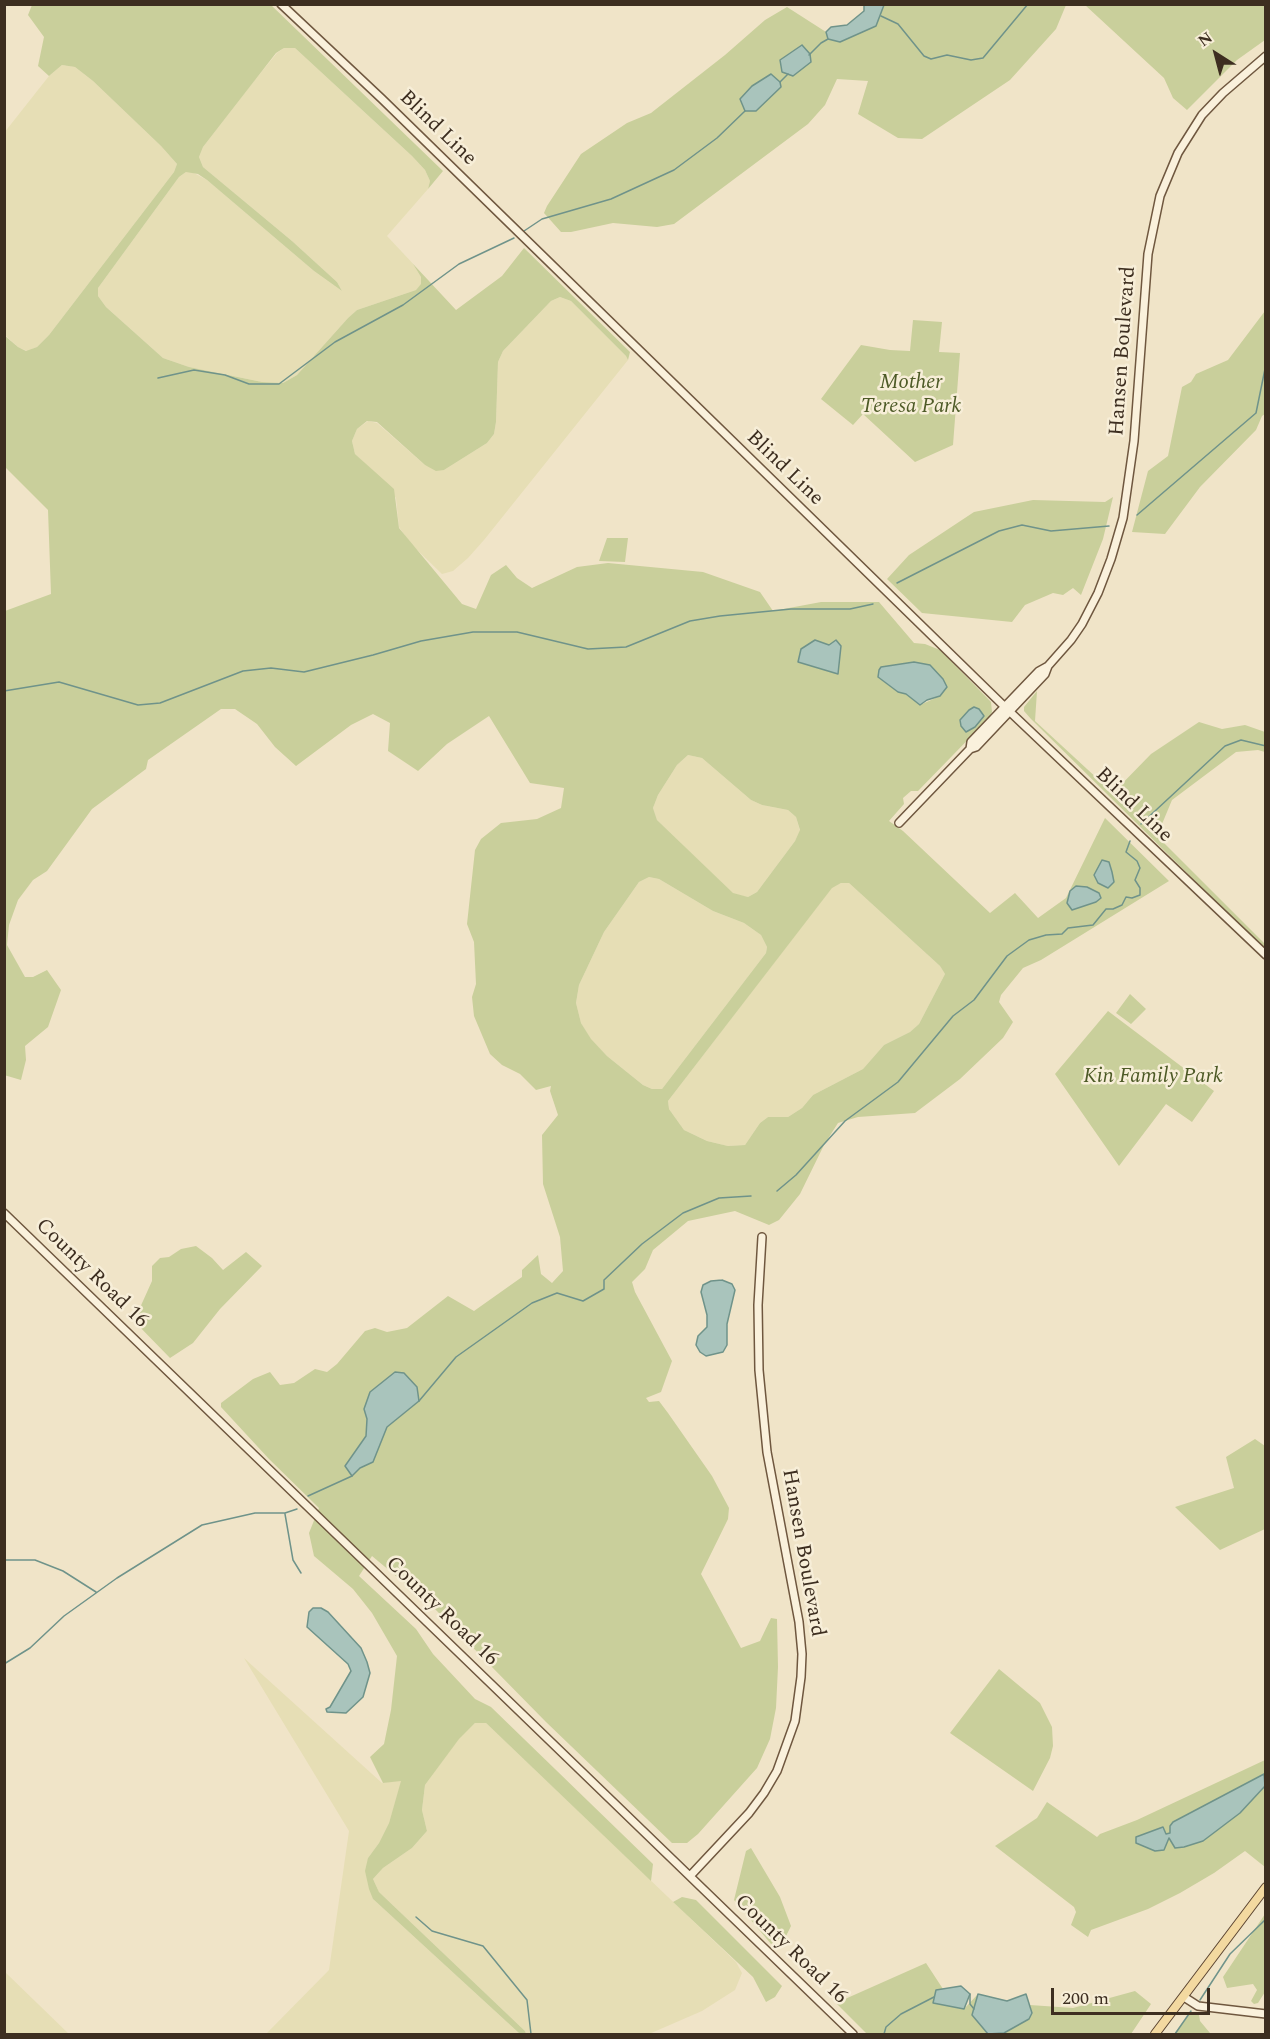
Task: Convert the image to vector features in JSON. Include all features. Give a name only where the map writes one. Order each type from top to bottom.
[{"type":"main road","points":[[1155,2034],[1266,1887]]},
{"type":"street","name":"Blind Line","points":[[281,4],[382,99],[1007,709],[1266,955]]},
{"type":"street","name":"Hansen Boulevard","points":[[899,823],[970,749],[971,742],[1007,709],[1039,670],[1048,666],[1071,640],[1098,593],[1111,560],[1123,518],[1134,441],[1148,254],[1160,196],[1178,153],[1202,115],[1252,66],[1266,57]]},
{"type":"street","name":"County Road 16","points":[[4,1213],[853,2034]]},
{"type":"street","name":"Hansen Boulevard","points":[[690,1876],[749,1814],[773,1779],[795,1721],[801,1677],[800,1622],[767,1452],[759,1370],[758,1305],[762,1237]]},
{"type":"street","points":[[1184,1996],[1198,2006],[1266,2014]]},
{"type":"shaded area","points":[[284,48],[295,48],[412,156],[425,170],[430,181],[428,189],[387,236],[413,264],[421,277],[422,284],[416,290],[357,310],[297,375],[283,383],[262,382],[189,367],[163,358],[106,307],[98,296],[98,288],[179,177],[186,172],[192,172],[207,180],[314,271],[342,291],[337,282],[292,241],[203,167],[199,157],[203,147],[254,81],[277,53]]},
{"type":"shaded area","points":[[62,65],[75,67],[93,81],[177,164],[174,172],[49,335],[37,347],[27,351],[18,347],[5,335],[4,133],[49,76]]},
{"type":"shaded area","points":[[560,297],[571,301],[628,360],[484,540],[453,571],[442,574],[410,543],[399,527],[396,498],[355,454],[352,441],[357,429],[368,421],[377,423],[425,465],[444,470],[487,443],[494,434],[498,362],[503,351],[551,301]]},
{"type":"shaded area","points":[[688,755],[702,758],[751,800],[762,805],[788,810],[796,817],[800,831],[795,841],[757,892],[748,897],[733,894],[657,820],[653,808],[658,795],[677,765]]},
{"type":"shaded area","points":[[649,877],[659,879],[713,911],[744,923],[761,935],[767,947],[766,953],[662,1089],[652,1089],[643,1085],[590,1039],[581,1023],[576,1003],[579,985],[604,932],[639,882]]},
{"type":"shaded area","points":[[841,883],[849,883],[940,966],[945,974],[919,1024],[910,1032],[884,1045],[863,1069],[813,1095],[802,1108],[788,1117],[768,1117],[760,1123],[745,1145],[728,1146],[707,1141],[684,1130],[669,1109],[668,1101],[832,887]]},
{"type":"shaded area","points":[[244,1658],[382,1783],[402,1780],[389,1823],[368,1858],[373,1899],[520,2034],[266,2034],[329,1970],[349,1831]]},
{"type":"shaded area","points":[[475,1723],[486,1723],[736,1962],[742,1973],[735,1990],[702,2011],[649,2034],[526,2034],[379,1892],[373,1879],[383,1868],[412,1848],[427,1831],[422,1810],[425,1785],[459,1738]]},
{"type":"shaded area","points":[[5,1972],[69,2034],[5,2034]]},
{"type":"green space","points":[[32,5],[271,5],[443,171],[428,189],[430,181],[425,170],[412,156],[295,48],[284,48],[276,53],[203,147],[199,157],[203,167],[292,241],[337,282],[342,291],[314,271],[207,180],[198,174],[186,172],[179,177],[98,288],[98,296],[106,307],[163,358],[189,367],[262,382],[283,383],[297,375],[357,310],[416,290],[421,284],[421,277],[413,264],[387,236],[456,310],[502,276],[524,248],[630,352],[628,360],[571,301],[560,297],[551,301],[503,351],[498,362],[494,434],[487,443],[444,470],[436,471],[425,465],[377,422],[367,421],[357,429],[352,441],[355,454],[394,489],[399,528],[462,604],[476,609],[491,575],[506,565],[517,578],[532,588],[577,567],[608,563],[703,572],[760,592],[773,611],[821,602],[879,602],[914,643],[925,644],[940,650],[991,702],[992,712],[989,718],[918,791],[911,791],[903,798],[904,804],[889,821],[903,831],[990,913],[1015,893],[1038,918],[1066,898],[1105,818],[1169,881],[1041,960],[1023,968],[1001,995],[999,1002],[1013,1022],[1003,1038],[960,1079],[915,1113],[858,1117],[838,1123],[824,1145],[800,1194],[779,1220],[769,1225],[735,1211],[688,1221],[653,1250],[645,1269],[632,1282],[635,1292],[672,1361],[661,1392],[646,1398],[649,1402],[659,1401],[712,1476],[729,1508],[728,1519],[701,1574],[741,1648],[760,1641],[771,1618],[777,1619],[776,1708],[770,1739],[757,1768],[698,1834],[687,1843],[672,1843],[546,1722],[433,1607],[372,1556],[359,1576],[416,1629],[433,1654],[475,1699],[491,1707],[653,1864],[651,1881],[486,1723],[475,1723],[459,1739],[425,1785],[422,1810],[427,1831],[412,1848],[383,1868],[373,1879],[379,1892],[526,2034],[520,2034],[373,1899],[365,1871],[368,1858],[389,1823],[401,1781],[383,1783],[370,1757],[384,1744],[391,1710],[397,1656],[372,1613],[353,1589],[314,1556],[309,1533],[319,1508],[269,1459],[221,1407],[221,1403],[253,1379],[270,1372],[280,1385],[294,1383],[315,1369],[327,1372],[337,1364],[365,1331],[375,1328],[387,1332],[407,1328],[448,1296],[474,1311],[522,1277],[522,1270],[538,1255],[541,1274],[552,1283],[563,1271],[560,1237],[543,1184],[542,1135],[558,1115],[550,1091],[551,1086],[536,1090],[520,1074],[502,1065],[490,1054],[474,1016],[472,997],[476,984],[474,942],[467,924],[475,850],[481,839],[501,823],[537,819],[561,808],[564,788],[530,783],[489,716],[447,744],[418,771],[388,751],[390,723],[373,714],[351,725],[296,766],[275,747],[257,724],[235,709],[221,709],[148,760],[146,769],[92,809],[47,871],[33,880],[18,900],[9,925],[7,945],[25,977],[33,977],[47,970],[61,990],[48,1027],[25,1046],[26,1060],[21,1080],[4,1075],[5,611],[51,594],[48,510],[5,467],[4,335],[26,351],[37,347],[49,335],[174,172],[177,164],[93,81],[75,67],[62,65],[49,76],[38,66],[44,37],[28,15]],"holes":[[[879,670],[940,696],[920,705],[878,677]],[[688,755],[702,758],[751,800],[762,805],[788,810],[796,817],[800,830],[795,841],[757,892],[748,897],[733,893],[657,820],[653,808],[658,795],[677,765]],[[649,877],[659,879],[713,911],[744,923],[761,935],[767,947],[766,953],[662,1089],[652,1089],[643,1085],[607,1056],[591,1039],[581,1023],[576,1003],[579,985],[604,932],[639,882]],[[841,883],[849,883],[940,966],[945,974],[919,1024],[910,1032],[884,1045],[863,1069],[813,1095],[802,1108],[788,1117],[768,1117],[760,1123],[745,1145],[728,1146],[707,1141],[684,1130],[669,1109],[668,1101],[832,888]],[[419,1401],[387,1427],[373,1461],[352,1475],[345,1466],[366,1436],[367,1419],[364,1409]]]},
{"type":"green space","points":[[884,5],[1066,5],[1056,29],[1010,80],[922,139],[898,138],[858,114],[868,81],[837,79],[825,105],[808,124],[674,224],[657,227],[613,223],[561,232],[544,213],[581,154],[627,123],[651,113],[725,55],[765,20],[787,7],[826,32],[829,39],[877,23]]},
{"type":"green space","points":[[1085,5],[1265,5],[1265,40],[1237,60],[1187,110],[1173,98],[1164,78]]},
{"type":"green space","points":[[1265,311],[1265,414],[1256,430],[1200,487],[1165,534],[1132,532],[1148,471],[1168,456],[1182,387],[1191,382],[1196,374],[1228,360]]},
{"type":"green space","name":"Mother Teresa Park","points":[[913,320],[942,322],[939,352],[960,353],[953,445],[915,462],[863,414],[853,425],[821,399],[861,345],[910,351]]},
{"type":"green space","points":[[1113,497],[1103,539],[1081,595],[1073,588],[1063,595],[1053,593],[1025,605],[1012,622],[922,613],[887,579],[909,555],[974,512],[1033,500],[1105,502]]},
{"type":"green space","points":[[607,538],[628,538],[625,562],[599,561]]},
{"type":"green space","points":[[1037,691],[1035,721],[1113,793],[1151,754],[1199,722],[1222,729],[1245,725],[1265,732],[1265,752],[1258,750],[1236,752],[1172,800],[1157,836],[1265,944],[1265,950],[1031,719],[1024,711],[1024,707]]},
{"type":"green space","points":[[1130,994],[1146,1009],[1131,1024],[1116,1013]]},
{"type":"green space","name":"Kin Family Park","points":[[1108,1011],[1214,1091],[1192,1122],[1166,1104],[1119,1166],[1055,1074]]},
{"type":"green space","points":[[196,1246],[223,1270],[246,1252],[262,1266],[220,1309],[193,1343],[170,1358],[134,1321],[152,1281],[152,1266],[160,1258],[169,1257],[181,1249]]},
{"type":"green space","points":[[1255,1439],[1265,1446],[1265,1529],[1220,1550],[1175,1507],[1234,1488],[1226,1457]]},
{"type":"green space","points":[[999,1669],[1040,1703],[1052,1727],[1053,1746],[1050,1758],[1033,1791],[950,1733]]},
{"type":"green space","points":[[1265,1760],[1265,1774],[1170,1833],[1166,1834],[1163,1827],[1167,1841],[1169,1838],[1173,1841],[1240,1813],[1265,1786],[1265,1867],[1245,1851],[1180,1893],[1148,1909],[1091,1930],[1088,1937],[1071,1925],[1076,1912],[1074,1907],[995,1846],[1037,1818],[1047,1802],[1097,1837]]},
{"type":"green space","points":[[751,1848],[780,1897],[791,1926],[786,1936],[771,1944],[734,1900],[746,1851]]},
{"type":"green space","points":[[682,1897],[696,1900],[782,1986],[775,1997],[766,2002],[753,1977],[673,1902]]},
{"type":"green space","points":[[1265,1914],[1265,1992],[1258,2003],[1254,2004],[1251,2001],[1257,1990],[1253,1984],[1227,1988],[1223,1977]]},
{"type":"green space","points":[[926,1963],[943,1989],[936,1990],[964,2009],[978,1994],[972,2015],[988,2034],[867,2034],[836,2003]]},
{"type":"green space","points":[[1135,1991],[1151,2004],[1131,2034],[1000,2034],[1032,2013],[1030,2005],[1073,2008]]},
{"type":"green space","points":[[1189,2014],[1199,2015],[1200,2021],[1210,2033],[1215,2034],[1174,2034]]},
{"type":"water","points":[[864,5],[884,5],[876,26],[840,42],[828,39],[826,32],[831,27],[847,25],[864,11]]},
{"type":"water","points":[[802,45],[810,54],[811,62],[793,76],[782,72],[780,60]]},
{"type":"water","points":[[771,74],[780,82],[781,87],[756,111],[745,111],[740,99],[752,86]]},
{"type":"water","points":[[815,640],[829,645],[836,640],[841,646],[838,674],[798,662],[801,649]]},
{"type":"water","points":[[914,662],[930,665],[947,687],[940,696],[920,705],[878,677],[881,667]]},
{"type":"water","points":[[974,707],[979,709],[984,716],[975,727],[966,732],[960,720]]},
{"type":"water","points":[[1102,860],[1109,862],[1112,872],[1114,882],[1108,888],[1098,883],[1094,875]]},
{"type":"water","points":[[1076,886],[1087,887],[1099,893],[1101,898],[1072,910],[1067,903],[1070,891]]},
{"type":"water","points":[[722,1280],[732,1284],[735,1290],[727,1324],[727,1345],[723,1352],[706,1356],[696,1345],[698,1336],[707,1327],[707,1315],[701,1292],[703,1285],[711,1281]]},
{"type":"water","points":[[395,1372],[404,1373],[417,1387],[419,1401],[387,1427],[373,1462],[360,1468],[352,1476],[345,1466],[366,1436],[367,1419],[364,1409],[370,1392]]},
{"type":"water","points":[[313,1608],[321,1608],[328,1612],[361,1648],[367,1662],[370,1673],[363,1697],[346,1713],[327,1712],[326,1709],[330,1707],[351,1671],[348,1664],[307,1627],[309,1612]]},
{"type":"water","points":[[1264,1774],[1265,1786],[1240,1813],[1203,1841],[1175,1848],[1169,1838],[1164,1850],[1155,1851],[1136,1843],[1136,1837],[1163,1827],[1166,1834],[1170,1833],[1170,1826],[1173,1822]]},
{"type":"water","points":[[961,1986],[970,1994],[964,2009],[933,2003],[936,1990]]},
{"type":"water","points":[[978,1994],[1007,2001],[1026,1994],[1032,2013],[1029,2019],[1004,2033],[988,2034],[972,2015]]},
{"type":"waterway","points":[[881,16],[898,24],[924,56],[931,59],[947,55],[971,60],[983,58],[1028,4]]},
{"type":"waterway","points":[[809,55],[828,39]]},
{"type":"waterway","points":[[780,82],[788,74]]},
{"type":"waterway","points":[[524,231],[542,219],[611,199],[674,170],[717,138],[745,111]]},
{"type":"waterway","points":[[158,378],[194,370],[225,375],[249,384],[279,384],[335,342],[403,305],[459,264],[514,238]]},
{"type":"waterway","points":[[1137,515],[1256,413],[1266,364]]},
{"type":"waterway","points":[[897,583],[999,531],[1022,525],[1051,531],[1109,526]]},
{"type":"waterway","points":[[4,691],[59,682],[138,705],[160,703],[243,671],[271,668],[304,672],[421,641],[473,632],[517,632],[588,649],[626,647],[690,621],[791,609],[850,609],[873,604]]},
{"type":"waterway","points":[[1141,824],[1225,746],[1241,740],[1266,746]]},
{"type":"waterway","points":[[777,1191],[796,1175],[845,1121],[898,1082],[953,1016],[974,1000],[1007,956],[1029,940],[1046,935],[1062,934],[1068,928],[1093,925],[1106,909],[1122,905],[1126,897],[1132,898],[1140,895],[1140,888],[1135,880],[1140,868],[1137,861],[1126,852],[1130,841]]},
{"type":"waterway","points":[[419,1401],[456,1357],[532,1303],[557,1293],[583,1301],[604,1289],[604,1280],[642,1244],[683,1213],[719,1198],[751,1196]]},
{"type":"waterway","points":[[308,1496],[352,1476]]},
{"type":"waterway","points":[[4,1664],[30,1648],[64,1616],[117,1578],[202,1525],[255,1513],[285,1513],[297,1509]]},
{"type":"waterway","points":[[285,1514],[293,1560],[301,1573]]},
{"type":"waterway","points":[[4,1560],[35,1560],[63,1571],[96,1592]]},
{"type":"waterway","points":[[416,1917],[432,1931],[483,1946],[527,2000],[531,2034]]},
{"type":"waterway","points":[[1200,2000],[1230,1954],[1266,1919]]},
{"type":"waterway","points":[[970,1994],[970,2004],[974,2009]]},
{"type":"waterway","points":[[884,2034],[886,2027],[901,2014],[934,1997]]},
{"type":"waterway","points":[[1175,2034],[1191,2011]]}]
